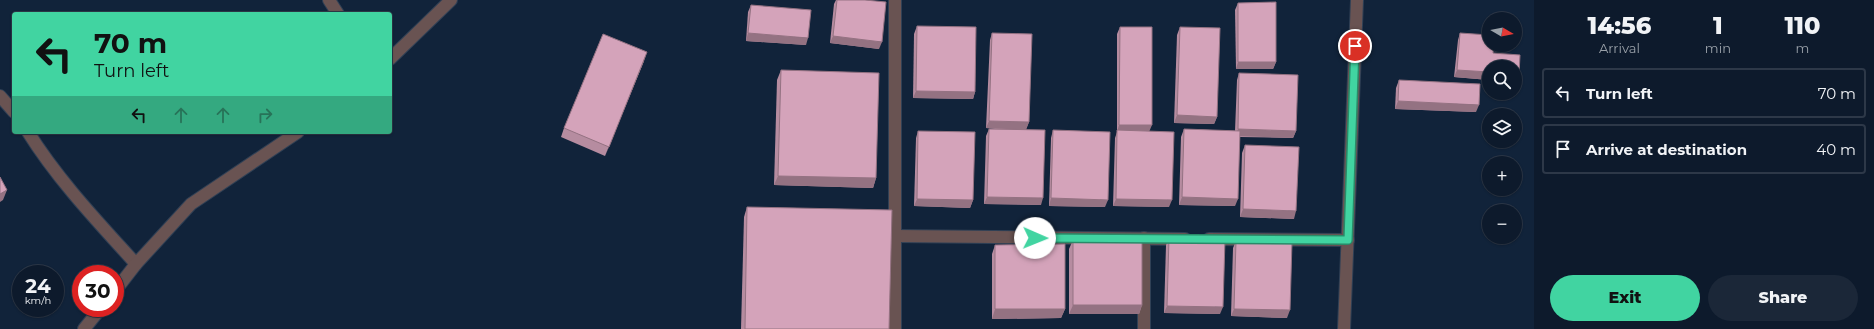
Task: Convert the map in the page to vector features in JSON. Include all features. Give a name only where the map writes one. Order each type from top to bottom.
[{"type":"street","points":[[329,0],[337,12]]},
{"type":"street","points":[[392,57],[451,0]]},
{"type":"street","points":[[894,329],[895,0]]},
{"type":"street","points":[[1344,329],[1357,0]]},
{"type":"street","points":[[0,96],[12,110]]},
{"type":"street","points":[[29,134],[42,154],[70,190],[136,264]]},
{"type":"street","points":[[124,279],[191,204],[295,134]]},
{"type":"street","points":[[894,236],[1348,240]]},
{"type":"street","points":[[1144,238],[1144,329]]},
{"type":"street","points":[[84,329],[94,317]]},
{"type":"building","points":[[837,0],[886,2],[882,42],[833,36]]},
{"type":"building","points":[[1276,2],[1276,62],[1238,62],[1238,3]]},
{"type":"building","points":[[751,5],[811,10],[808,38],[748,33]]},
{"type":"building","points":[[917,26],[976,27],[975,92],[916,91]]},
{"type":"building","points":[[1120,27],[1152,27],[1152,125],[1119,125]]},
{"type":"building","points":[[1180,27],[1220,28],[1217,117],[1177,115]]},
{"type":"building","points":[[992,33],[1032,34],[1029,122],[989,121]]},
{"type":"building","points":[[1460,33],[1482,35],[1482,52],[1520,55],[1520,60],[1482,60],[1482,72],[1457,70]]},
{"type":"building","points":[[603,34],[647,52],[609,147],[564,128]]},
{"type":"building","points":[[781,70],[879,73],[876,178],[778,176]]},
{"type":"building","points":[[1239,73],[1298,75],[1296,131],[1238,129]]},
{"type":"building","points":[[1399,80],[1480,84],[1479,105],[1398,101]]},
{"type":"building","points":[[989,129],[1045,130],[1043,198],[987,197]]},
{"type":"building","points":[[1184,129],[1240,131],[1238,199],[1182,197]]},
{"type":"building","points":[[1053,130],[1110,132],[1108,200],[1051,198]]},
{"type":"building","points":[[1117,130],[1174,132],[1172,200],[1116,199]]},
{"type":"building","points":[[918,131],[975,132],[973,200],[917,199]]},
{"type":"building","points":[[1245,145],[1299,147],[1296,211],[1243,209]]},
{"type":"building","points":[[0,177],[7,190],[0,194]]},
{"type":"building","points":[[747,207],[892,210],[889,329],[745,329]]},
{"type":"building","points":[[1169,238],[1225,239],[1223,307],[1167,306]]},
{"type":"building","points":[[1073,240],[1142,240],[1142,305],[1073,305]]},
{"type":"building","points":[[1236,241],[1292,242],[1290,310],[1234,309]]},
{"type":"building","points":[[1065,244],[1065,309],[995,309],[995,245]]},
{"type":"route","points":[[1035,238],[1348,240],[1355,46]]}]
